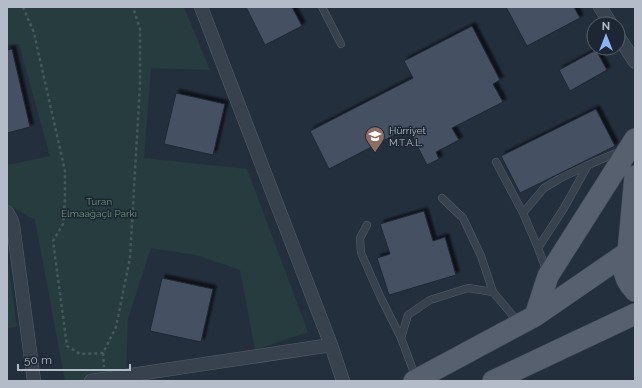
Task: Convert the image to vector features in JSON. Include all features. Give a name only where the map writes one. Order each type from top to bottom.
[{"type":"main road","points":[[528,321],[548,276],[631,145]]},
{"type":"main road","points":[[635,176],[631,248],[624,260],[625,277],[635,291]]},
{"type":"main road","points":[[415,380],[528,321],[631,248]]},
{"type":"main road","points":[[493,381],[635,314]]},
{"type":"street","points":[[201,7],[331,345],[343,381]]},
{"type":"street","points":[[600,7],[606,16]]},
{"type":"street","points":[[626,48],[635,62]]},
{"type":"street","points":[[7,212],[13,225],[34,381]]},
{"type":"street","points":[[91,381],[331,345]]},
{"type":"lane","points":[[322,7],[341,44]]},
{"type":"lane","points":[[523,213],[544,188],[559,179],[631,145]]},
{"type":"lane","points":[[496,162],[523,213],[548,276]]},
{"type":"lane","points":[[538,248],[564,208],[588,165]]},
{"type":"lane","points":[[442,198],[463,218],[481,256],[493,292]]},
{"type":"lane","points":[[366,224],[360,238],[361,253],[401,338],[415,380]]},
{"type":"lane","points":[[401,338],[408,315],[430,300],[468,288],[493,292],[528,321]]},
{"type":"path","points":[[23,7],[34,33],[65,171],[63,224],[53,241],[66,346],[80,354],[103,354],[116,327],[130,258],[140,84],[140,30],[133,7]]},
{"type":"green space","name":"Turan Elmaağaçlı Parkı","points":[[7,7],[184,7],[210,70],[151,68],[144,158],[247,169],[308,332],[255,350],[240,270],[196,255],[151,248],[128,319],[126,373],[98,381],[65,381],[35,220],[7,204],[7,165],[50,156],[19,44],[7,45]]},
{"type":"green space","points":[[7,257],[17,327],[7,328]]},
{"type":"building","points":[[246,7],[292,7],[302,26],[265,45]]},
{"type":"building","points":[[506,7],[574,7],[580,18],[527,46]]},
{"type":"building","points":[[472,26],[500,80],[493,84],[503,102],[452,128],[459,140],[436,152],[439,159],[427,165],[408,128],[329,169],[310,131],[413,78],[404,61]]},
{"type":"building","points":[[12,49],[30,127],[7,133],[7,50]]},
{"type":"building","points":[[586,55],[599,56],[607,70],[570,91],[559,70]]},
{"type":"building","points":[[176,93],[225,104],[213,155],[164,144]]},
{"type":"building","points":[[596,109],[615,146],[520,193],[501,156]]},
{"type":"building","points":[[424,211],[433,241],[445,237],[456,275],[389,295],[377,258],[390,254],[380,224]]},
{"type":"building","points":[[162,278],[213,289],[201,342],[150,331]]},
{"type":"place","name":"Hürriyet M.T.A.L.","points":[[375,153]]}]
